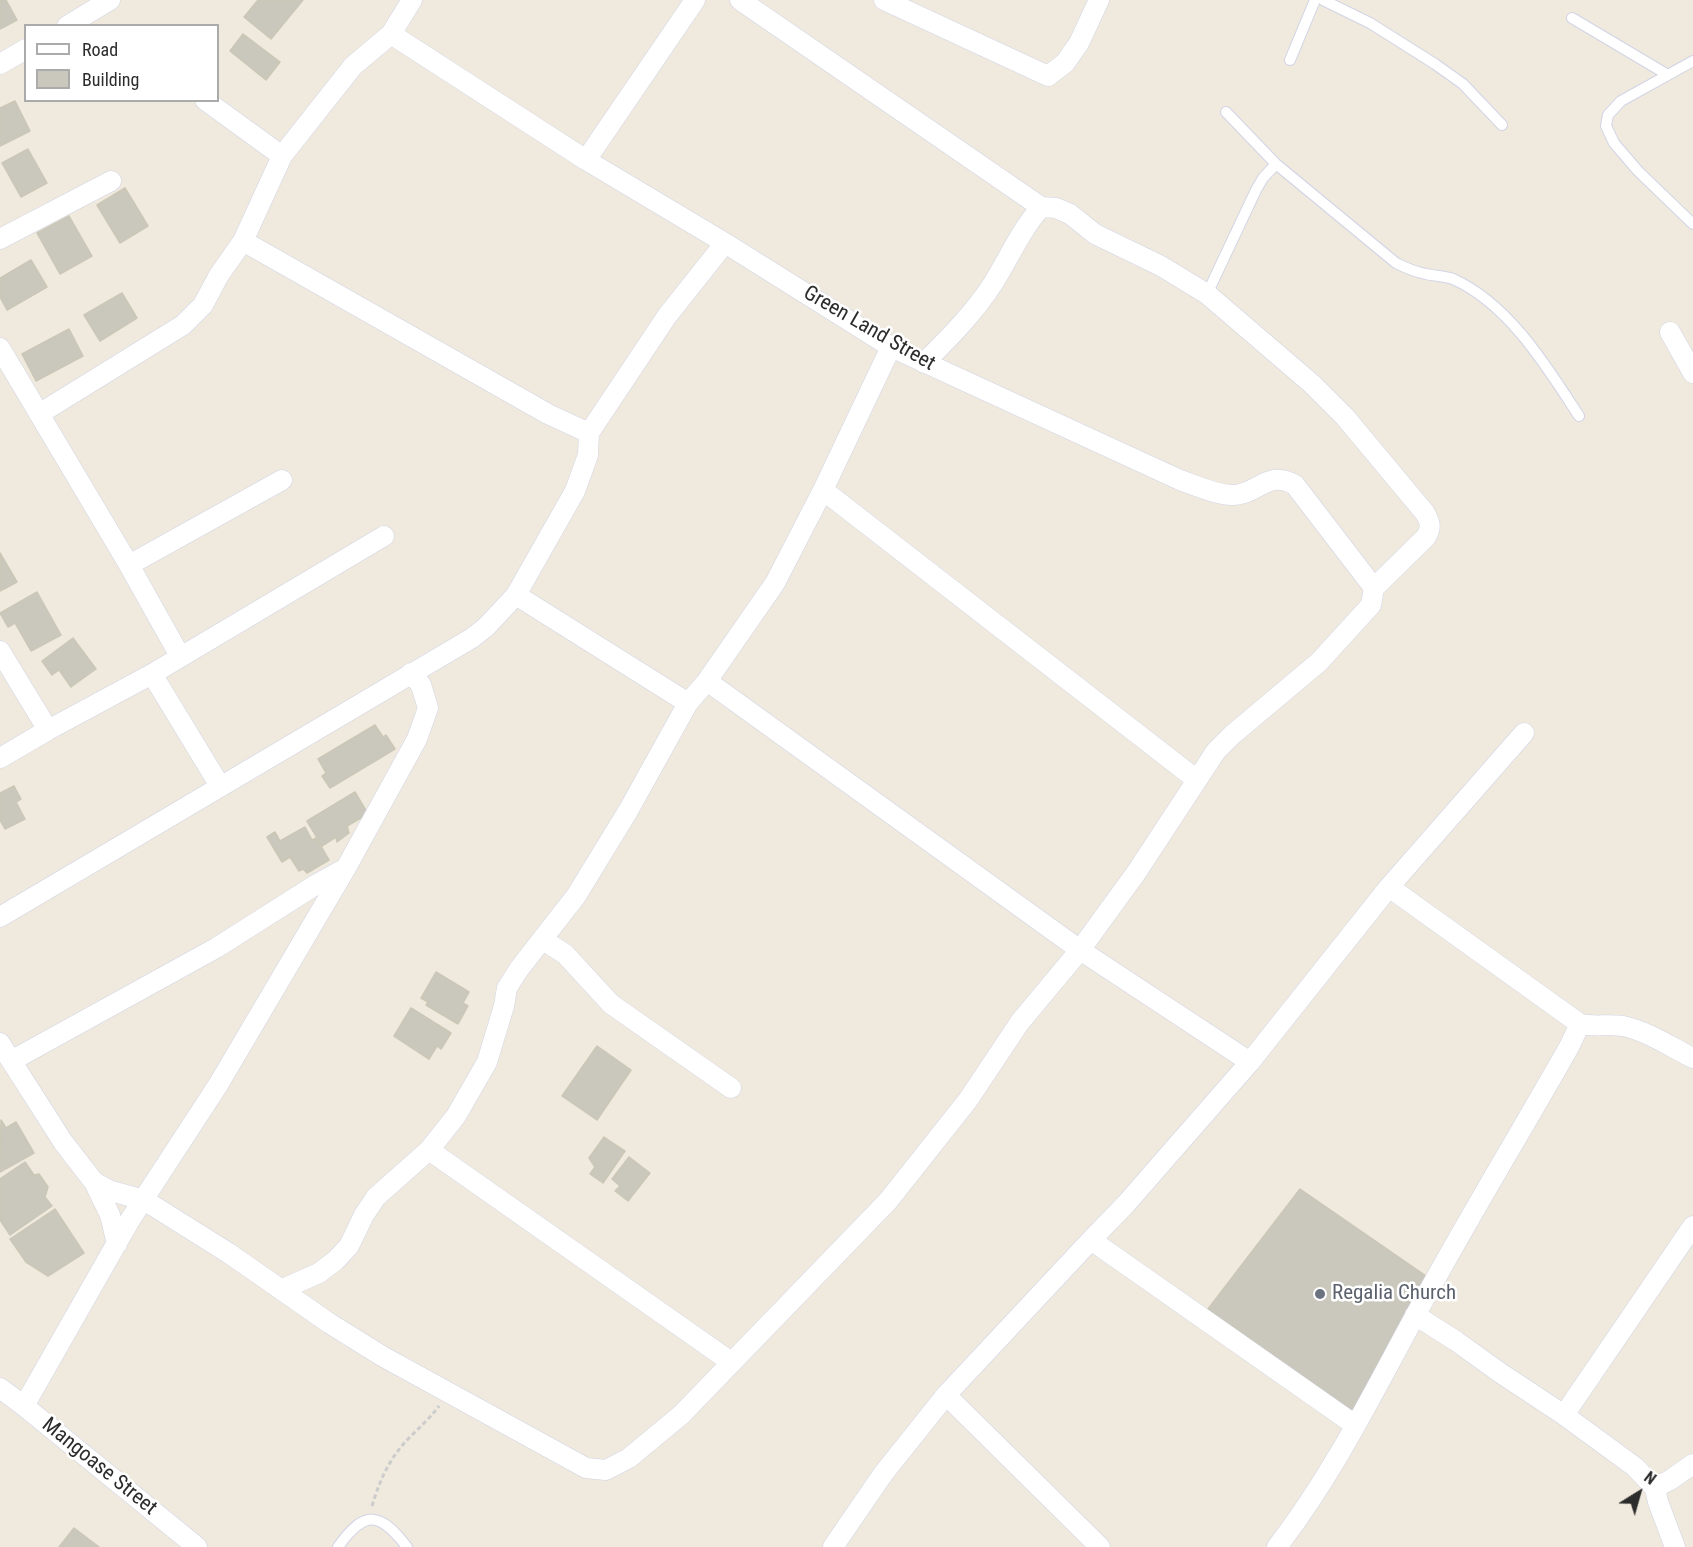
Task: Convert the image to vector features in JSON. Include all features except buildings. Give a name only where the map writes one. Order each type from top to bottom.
[{"type":"street","points":[[75,24],[92,20],[110,0]]},
{"type":"street","points":[[39,414],[183,325],[203,305],[219,275],[243,241],[282,156],[353,66],[391,34],[412,0]]},
{"type":"street","points":[[586,160],[695,0]]},
{"type":"street","points":[[94,1182],[111,1191],[144,1200],[230,1254],[329,1323],[382,1356],[586,1468],[606,1470],[629,1458],[681,1415],[888,1201],[968,1100],[1020,1022],[1080,950],[1136,873],[1216,751],[1319,662],[1371,605],[1374,588],[1430,531],[1431,523],[1425,513],[1345,417],[1312,384],[1207,294],[1168,271],[1095,234],[1070,214],[1056,208],[1041,207],[740,0]]},
{"type":"street","points":[[884,0],[909,5],[1048,76],[1065,63],[1079,43],[1099,0]]},
{"type":"street","name":"Green Land Street","points":[[391,34],[586,160],[725,243],[891,348],[1180,480],[1233,496],[1275,479],[1285,479],[1295,485],[1374,588]]},
{"type":"street","points":[[0,64],[24,50]]},
{"type":"street","points":[[208,102],[282,156]]},
{"type":"street","points":[[0,239],[111,181]]},
{"type":"street","points":[[924,363],[963,322],[993,283],[1028,222],[1041,207]]},
{"type":"street","points":[[243,241],[548,414],[588,433]]},
{"type":"street","points":[[0,918],[472,638],[486,627],[516,595],[575,491],[588,455],[588,433],[667,316],[725,243]]},
{"type":"street","points":[[1670,332],[1693,373]]},
{"type":"street","points":[[0,348],[129,565],[180,656]]},
{"type":"street","points":[[283,1289],[319,1273],[336,1260],[349,1246],[364,1215],[376,1197],[429,1150],[456,1116],[487,1062],[504,1006],[507,988],[581,886],[628,811],[688,703],[707,681],[775,583],[823,490],[891,348]]},
{"type":"street","points":[[129,565],[282,480]]},
{"type":"street","points":[[823,490],[1197,780]]},
{"type":"street","points":[[0,758],[152,674],[384,536]]},
{"type":"street","points":[[516,595],[688,703]]},
{"type":"street","points":[[0,651],[48,730]]},
{"type":"street","points":[[24,1406],[130,1220],[218,1085],[346,868],[417,739],[428,708],[422,685],[411,673]]},
{"type":"street","points":[[152,674],[220,786]]},
{"type":"street","points":[[707,681],[1080,950],[1250,1062]]},
{"type":"street","points":[[833,1547],[883,1474],[946,1395],[1134,1196],[1250,1062],[1389,887],[1524,733]]},
{"type":"street","points":[[11,1061],[216,948],[346,868]]},
{"type":"street","points":[[1389,887],[1580,1024],[1590,1027],[1613,1025],[1626,1027],[1644,1033],[1693,1058]]},
{"type":"street","points":[[543,940],[565,954],[611,1005],[731,1088]]},
{"type":"street","points":[[1277,1547],[1297,1521],[1355,1425],[1580,1024]]},
{"type":"street","points":[[0,1043],[63,1142],[94,1182],[110,1215],[117,1244]]},
{"type":"street","points":[[429,1150],[731,1362]]},
{"type":"street","points":[[1564,1415],[1693,1226]]},
{"type":"street","points":[[1090,1240],[1355,1425]]},
{"type":"street","points":[[1416,1315],[1564,1415],[1635,1467],[1655,1488],[1675,1547]]},
{"type":"street","name":"Mangoase Street","points":[[0,1388],[197,1547]]},
{"type":"street","points":[[946,1395],[1100,1547]]},
{"type":"street","points":[[1655,1488],[1693,1464]]},
{"type":"lane","points":[[1290,60],[1315,0]]},
{"type":"lane","points":[[1323,0],[1370,23],[1436,64],[1463,84],[1502,125]]},
{"type":"lane","points":[[1572,18],[1668,75]]},
{"type":"lane","points":[[1693,61],[1621,101],[1608,115],[1606,126],[1614,143],[1638,171],[1693,224]]},
{"type":"lane","points":[[1226,112],[1276,164],[1396,263],[1410,270],[1452,278],[1494,306],[1543,361],[1579,416]]},
{"type":"lane","points":[[1207,294],[1256,190],[1276,164]]},
{"type":"lane","points":[[338,1547],[360,1523],[368,1519],[379,1520],[388,1526],[407,1547]]},
{"type":"path","points":[[368,1519],[381,1478],[396,1453],[427,1422],[450,1393]]},
{"type":"place","name":"Regalia Church","points":[[1320,1294]]}]
